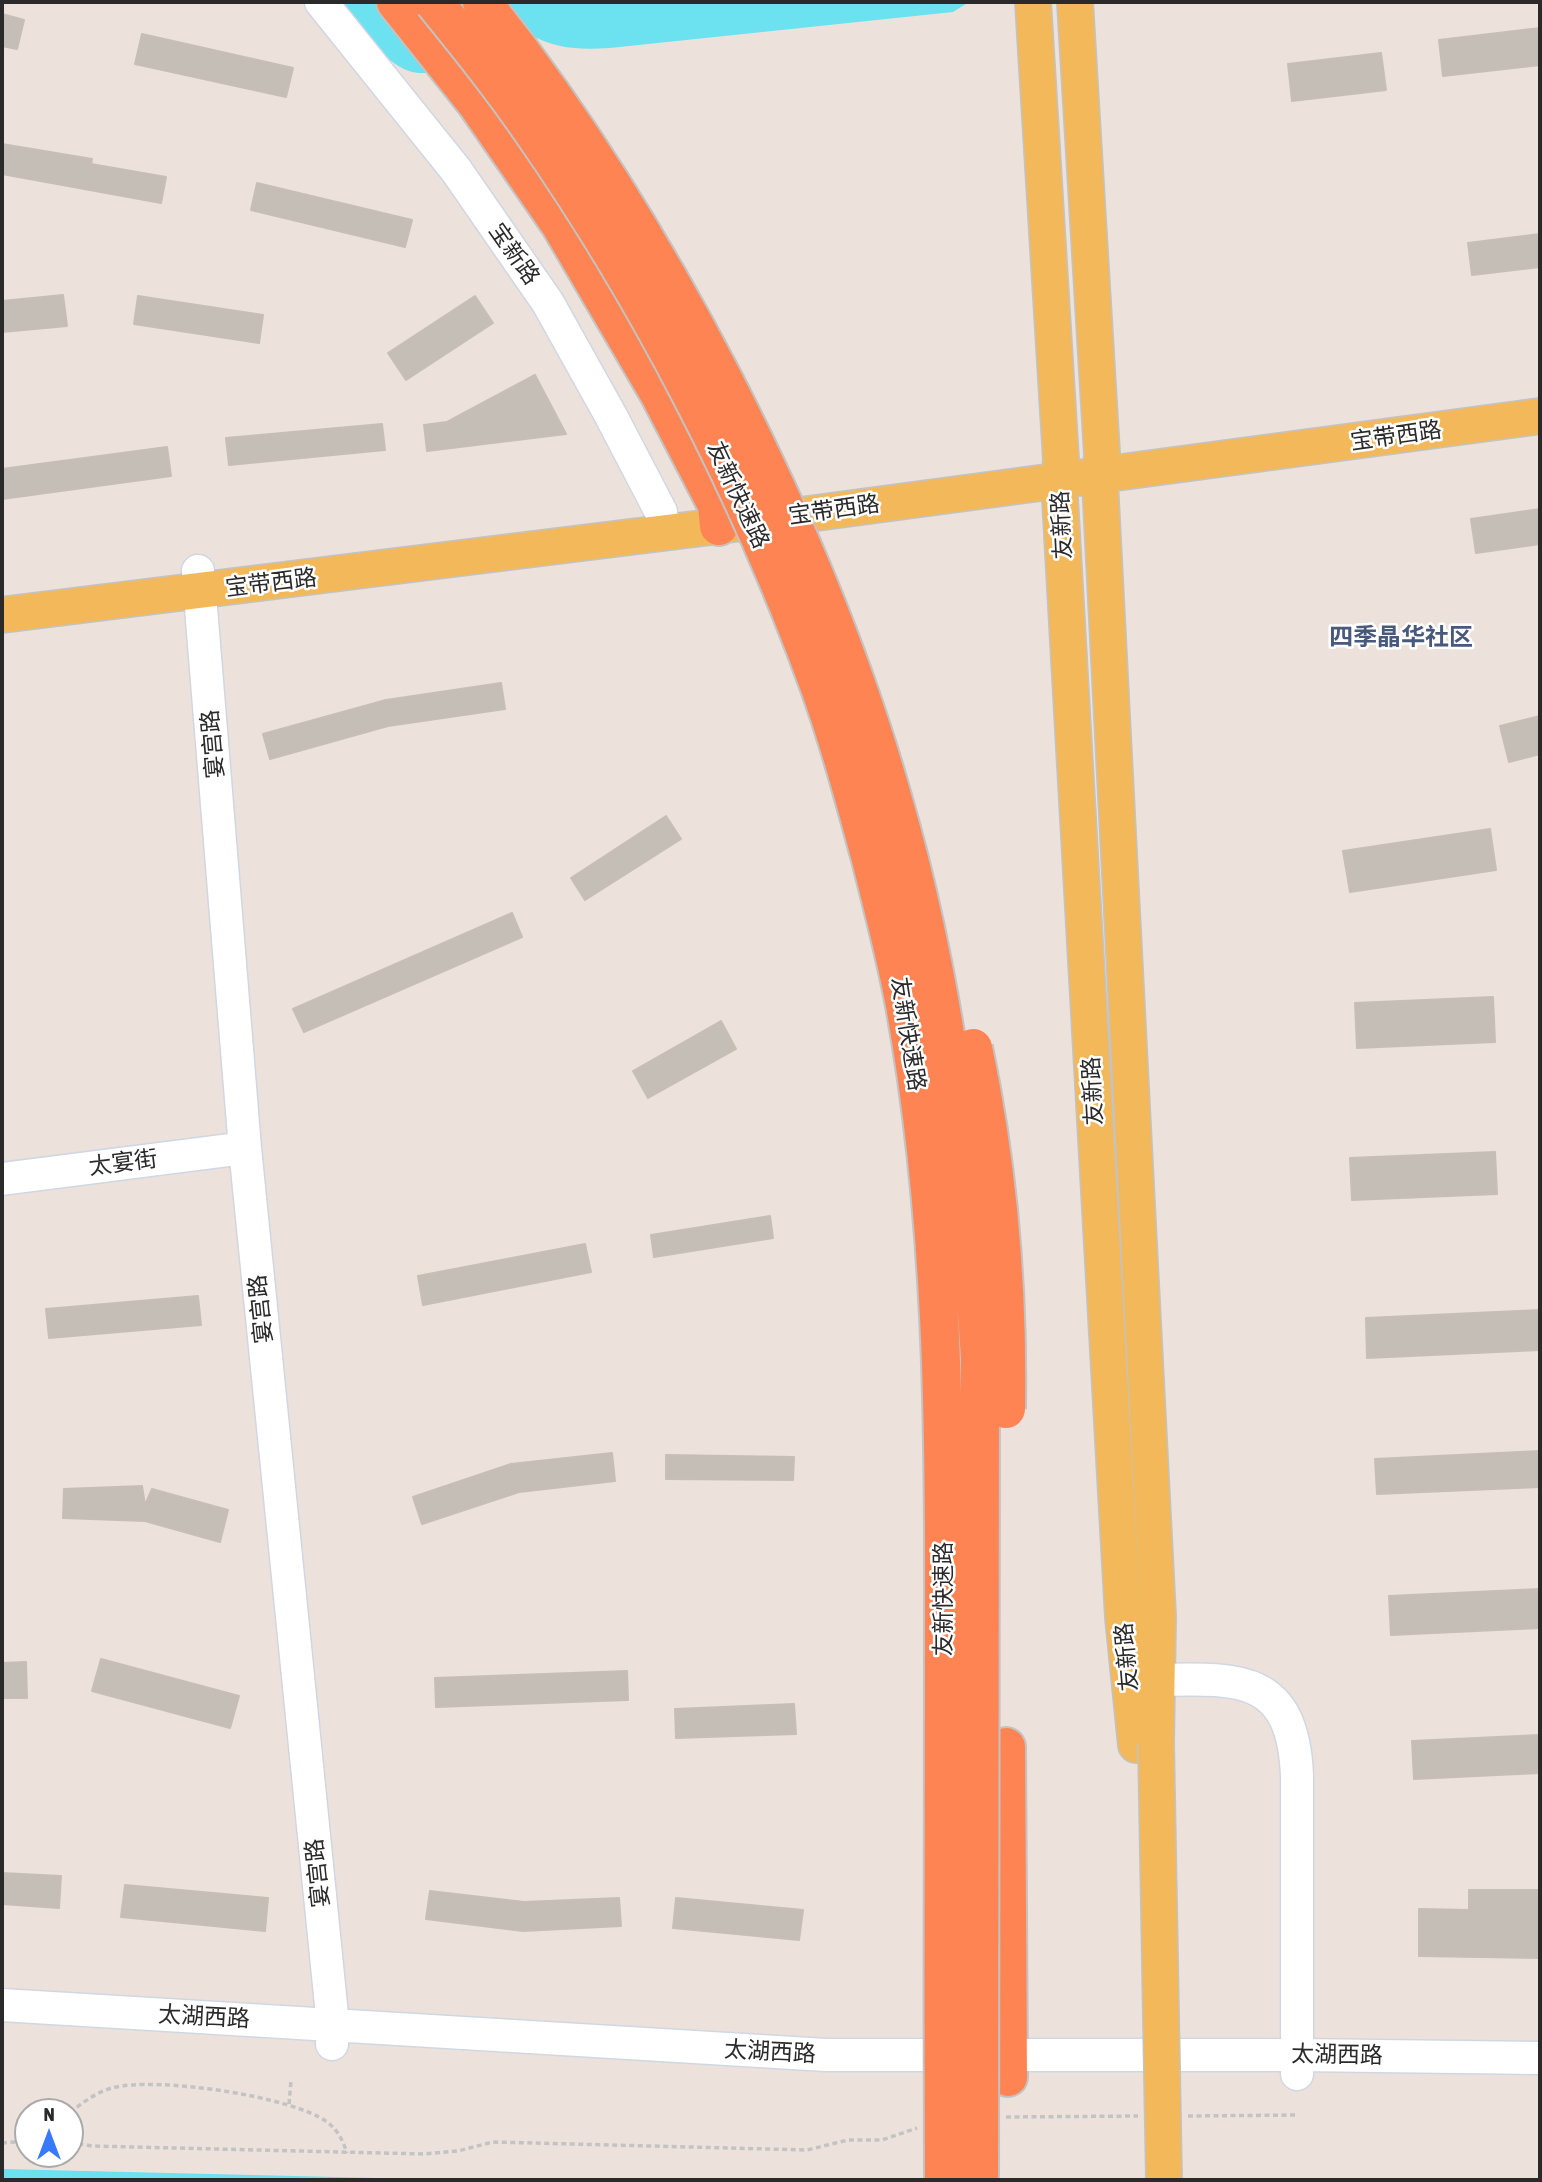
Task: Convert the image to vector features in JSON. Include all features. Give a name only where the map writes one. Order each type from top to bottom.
[{"type":"highway","points":[[396,2],[470,94],[560,224],[660,395],[718,515]]},
{"type":"highway","name":"友新快速路","points":[[434,2],[530,126],[576,195],[663,343],[734,481],[781,587],[820,686],[856,803],[884,909],[905,1004],[928,1165],[942,1354],[944,2180]]},
{"type":"highway","name":"友新快速路","points":[[482,2],[550,92],[609,180],[699,332],[769,470],[815,574],[892,797],[933,972],[955,1092],[975,1272],[980,1357],[979,2180]]},
{"type":"highway","points":[[852,675],[921,828],[933,866],[967,1018],[989,1137],[1007,1332],[1007,2066]]},
{"type":"main road","name":"宝新路","points":[[321,2],[456,170],[548,303],[662,522]]},
{"type":"main road","name":"友新路","points":[[1033,2],[1122,1603],[1146,1744],[1164,2180]]},
{"type":"main road","name":"友新路","points":[[1075,2],[1101,465],[1158,1616],[1157,1680],[1146,1744],[1143,2180]]},
{"type":"main road","name":"宝带西路","points":[[1101,465],[1540,395]]},
{"type":"main road","name":"宝带西路","points":[[2,615],[199,581],[1060,470],[1540,416]]},
{"type":"main road","name":"宝带西路","points":[[2,594],[199,581]]},
{"type":"main road","name":"宴宫路","points":[[199,581],[245,1148],[332,2035]]},
{"type":"main road","name":"太宴街","points":[[2,1179],[245,1148]]},
{"type":"main road","points":[[1157,1680],[1219,1679],[1246,1684],[1278,1707],[1292,1732],[1297,1776],[1297,2065]]},
{"type":"main road","name":"太湖西路","points":[[2,2005],[825,2076],[1007,2066],[1297,2065],[1540,2058]]},
{"type":"main road","name":"太湖西路","points":[[2,2026],[332,2035]]},
{"type":"main road","name":"太湖西路","points":[[1297,2065],[1540,2079]]},
{"type":"path","points":[[289,2104],[290,2081]]},
{"type":"path","points":[[84,2101],[110,2088],[133,2085],[255,2095],[300,2107],[328,2122],[342,2138],[347,2153]]},
{"type":"path","points":[[1176,2116],[1297,2115]]},
{"type":"path","points":[[1002,2117],[1150,2116]]},
{"type":"path","points":[[84,2145],[424,2154],[458,2151],[493,2142],[807,2150],[848,2140],[883,2140],[926,2124]]},
{"type":"water","points":[[339,2],[969,2],[953,12],[610,48],[568,47],[549,43],[529,34],[436,72],[415,73],[399,66],[380,51]]},
{"type":"water","points":[[2,2169],[461,2180],[2,2180]]},
{"type":"building","points":[[2,14],[24,20],[17,49],[2,46]]},
{"type":"building","points":[[1540,28],[1540,65],[1443,76],[1439,40]]},
{"type":"building","points":[[142,34],[293,68],[286,97],[135,64]]},
{"type":"building","points":[[1381,53],[1386,90],[1292,101],[1288,64]]},
{"type":"building","points":[[2,144],[92,159],[91,164],[166,177],[161,203],[2,174]]},
{"type":"building","points":[[257,183],[412,220],[405,247],[251,210]]},
{"type":"building","points":[[1540,234],[1540,267],[1472,275],[1468,243]]},
{"type":"building","points":[[63,295],[67,326],[2,332],[2,301]]},
{"type":"building","points":[[138,296],[263,315],[259,343],[134,324]]},
{"type":"building","points":[[475,296],[493,323],[406,380],[388,353]]},
{"type":"building","points":[[535,375],[566,434],[427,451],[424,425],[447,422]]},
{"type":"building","points":[[382,424],[385,450],[229,465],[226,438]]},
{"type":"building","points":[[167,447],[171,476],[2,499],[2,469]]},
{"type":"building","points":[[1540,509],[1540,544],[1476,553],[1471,519]]},
{"type":"building","points":[[501,683],[505,709],[388,726],[270,759],[263,734],[386,700]]},
{"type":"building","points":[[1540,716],[1540,754],[1509,762],[1500,726]]},
{"type":"building","points":[[666,816],[681,839],[585,900],[571,878]]},
{"type":"building","points":[[1490,829],[1496,870],[1350,892],[1343,851]]},
{"type":"building","points":[[512,913],[522,937],[304,1032],[293,1009]]},
{"type":"building","points":[[1493,997],[1495,1042],[1357,1048],[1355,1003]]},
{"type":"building","points":[[721,1021],[736,1049],[648,1098],[633,1071]]},
{"type":"building","points":[[1495,1152],[1497,1194],[1352,1200],[1350,1158]]},
{"type":"building","points":[[770,1216],[773,1238],[654,1257],[651,1235]]},
{"type":"building","points":[[585,1244],[591,1272],[423,1305],[418,1276]]},
{"type":"building","points":[[198,1296],[201,1325],[49,1338],[46,1309]]},
{"type":"building","points":[[1540,1310],[1540,1350],[1367,1358],[1366,1318]]},
{"type":"building","points":[[1540,1451],[1540,1487],[1377,1494],[1375,1459]]},
{"type":"building","points":[[612,1453],[615,1481],[519,1492],[422,1524],[413,1497],[511,1464]]},
{"type":"building","points":[[666,1455],[794,1457],[793,1480],[666,1479]]},
{"type":"building","points":[[142,1486],[145,1505],[152,1489],[228,1510],[220,1542],[145,1521],[63,1518],[64,1489]]},
{"type":"building","points":[[1540,1589],[1540,1628],[1391,1635],[1389,1596]]},
{"type":"building","points":[[101,1659],[239,1696],[230,1728],[92,1691]]},
{"type":"building","points":[[26,1662],[27,1698],[2,1698],[2,1663]]},
{"type":"building","points":[[627,1671],[628,1700],[436,1707],[435,1678]]},
{"type":"building","points":[[794,1704],[796,1734],[676,1738],[675,1709]]},
{"type":"building","points":[[1540,1735],[1540,1773],[1414,1779],[1412,1741]]},
{"type":"building","points":[[2,1873],[61,1876],[59,1908],[2,1904]]},
{"type":"building","points":[[125,1885],[268,1898],[265,1931],[121,1917]]},
{"type":"building","points":[[1469,1890],[1540,1890],[1540,1958],[1419,1956],[1419,1909],[1469,1910]]},
{"type":"building","points":[[430,1891],[524,1902],[619,1898],[621,1926],[523,1931],[426,1919]]},
{"type":"building","points":[[676,1898],[803,1910],[799,1940],[673,1928]]},
{"type":"district","name":"四季晶华社区","points":[[1401,637]]}]
